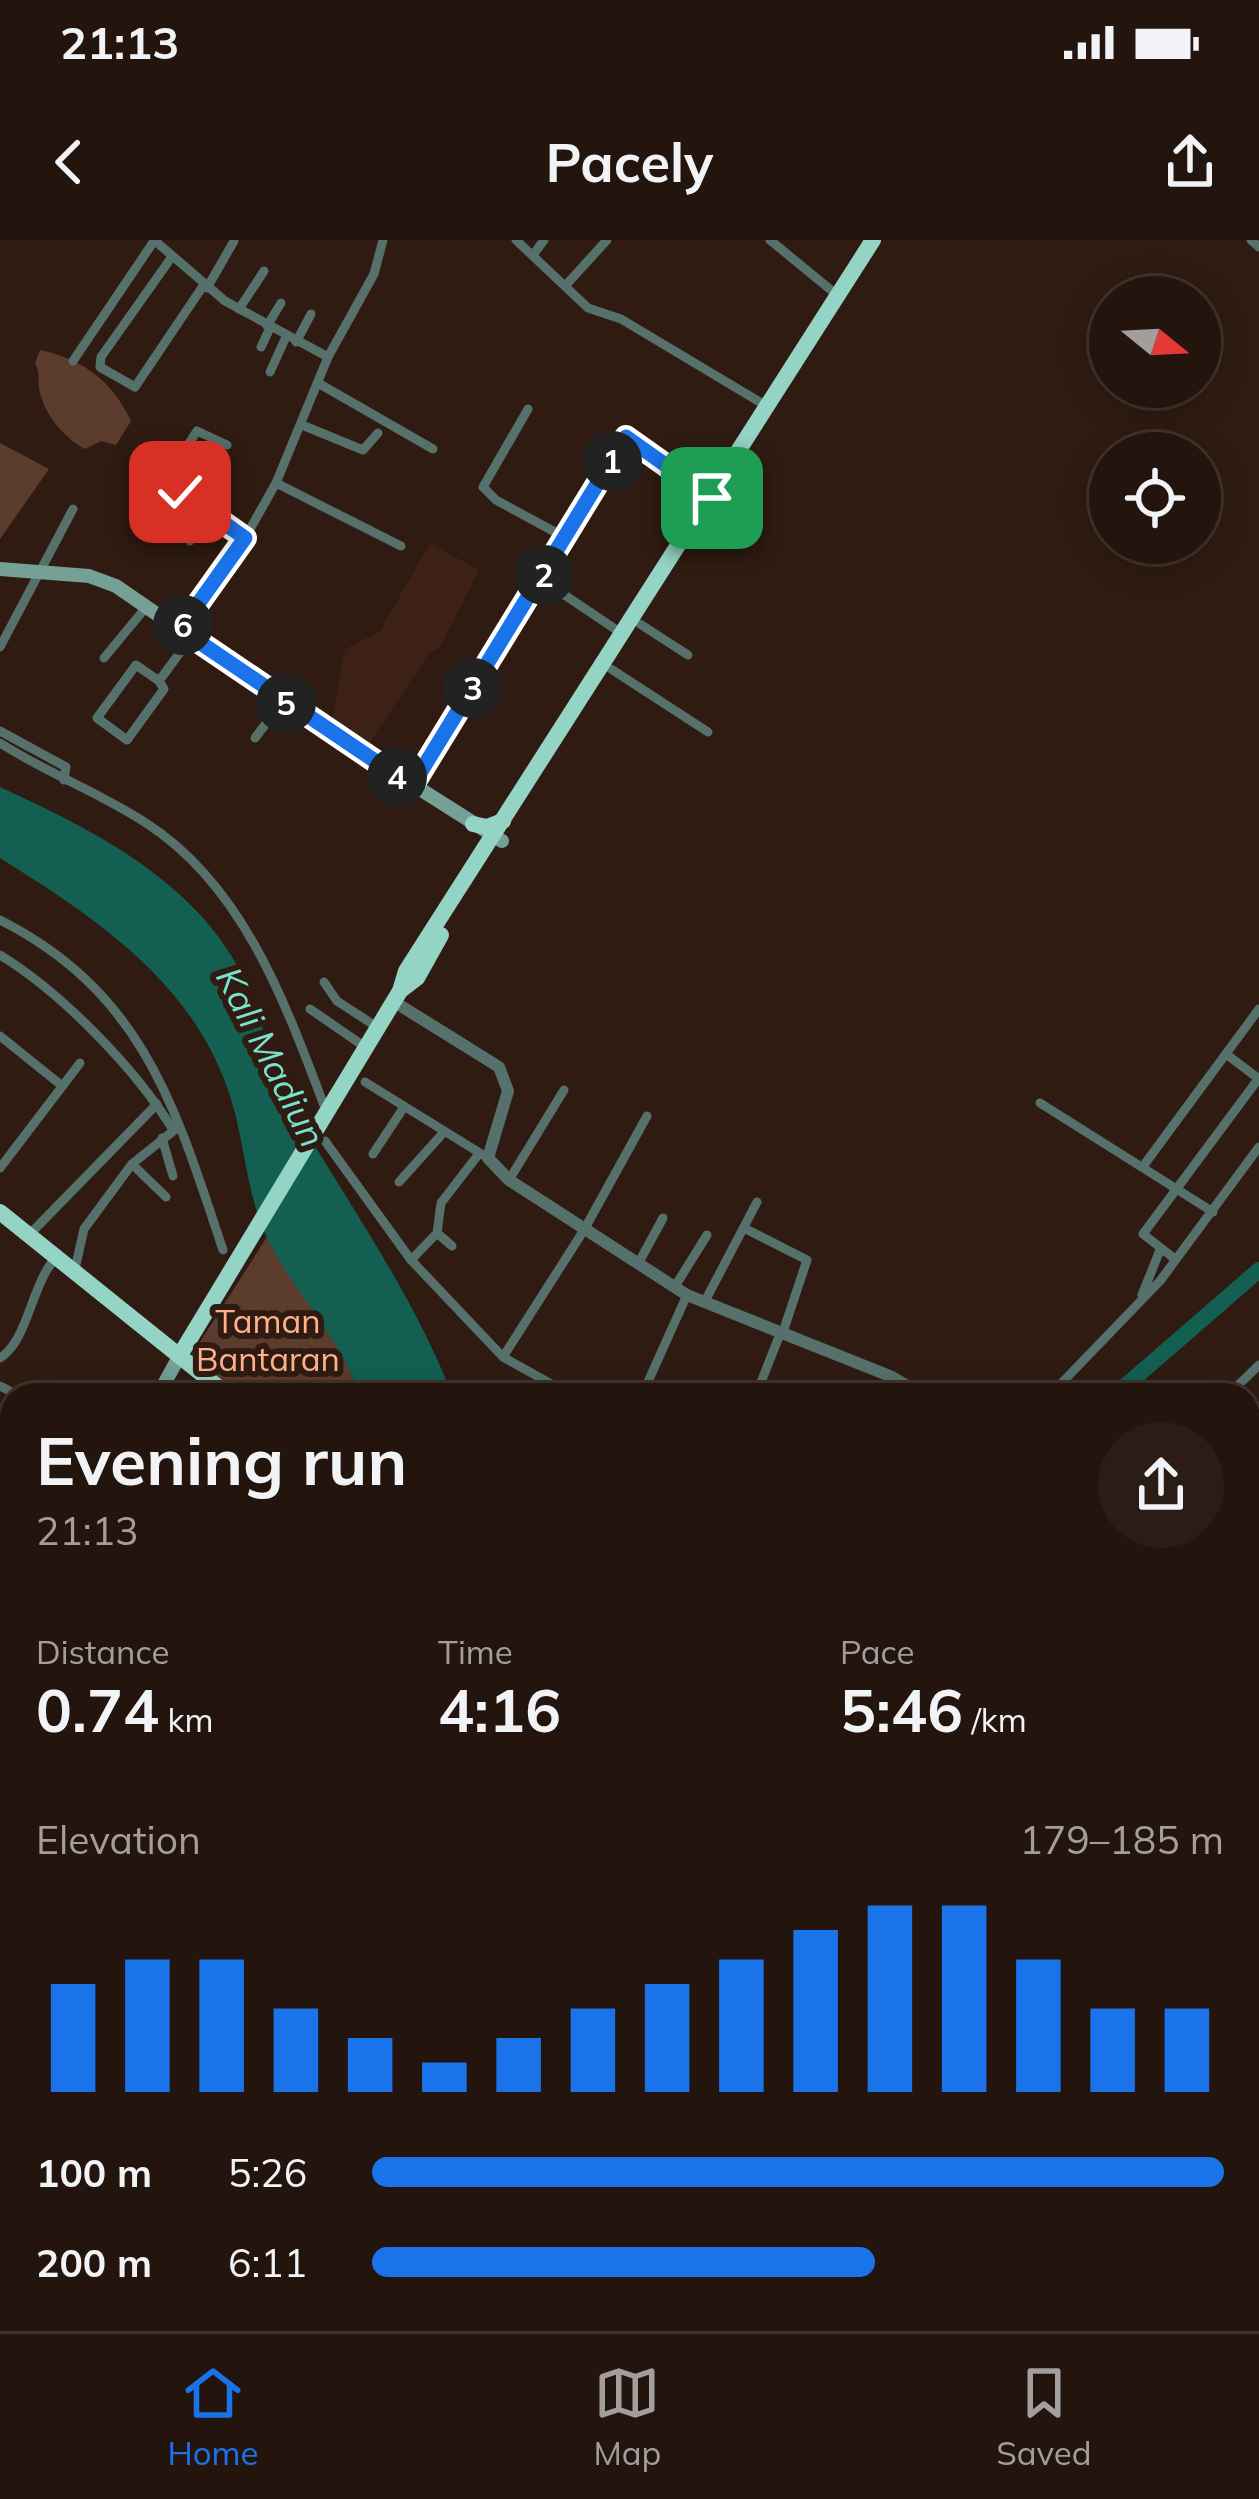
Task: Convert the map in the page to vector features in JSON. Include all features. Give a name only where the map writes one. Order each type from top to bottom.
[{"type":"highway","points":[[499,833],[621,633],[877,240]]},
{"type":"highway","points":[[182,1352],[396,996],[406,971],[640,624],[877,240]]},
{"type":"highway","points":[[473,824],[499,833]]},
{"type":"highway","points":[[0,1212],[182,1352],[215,1383]]},
{"type":"main road","points":[[0,569],[89,576],[147,606],[473,824]]},
{"type":"main road","points":[[165,1383],[182,1352]]},
{"type":"main road","points":[[0,1717],[0,1729]]},
{"type":"street","points":[[73,361],[154,240],[238,310],[328,358]]},
{"type":"street","points":[[159,681],[276,483],[328,358],[374,274],[383,240]]},
{"type":"street","points":[[516,240],[597,314],[621,319],[767,407]]},
{"type":"street","points":[[533,255],[544,240]]},
{"type":"street","points":[[566,285],[607,240]]},
{"type":"street","points":[[770,240],[837,295]]},
{"type":"street","points":[[1251,240],[1259,247]]},
{"type":"street","points":[[171,258],[100,357],[100,367],[135,387],[234,241]]},
{"type":"street","points":[[238,310],[264,271]]},
{"type":"street","points":[[261,346],[281,303]]},
{"type":"street","points":[[270,372],[311,314]]},
{"type":"street","points":[[318,383],[433,449]]},
{"type":"street","points":[[528,409],[483,487],[496,500],[566,538]]},
{"type":"street","points":[[302,425],[363,450],[378,433]]},
{"type":"street","points":[[226,446],[197,431],[165,480],[245,538]]},
{"type":"street","points":[[412,786],[626,437],[712,498]]},
{"type":"street","points":[[276,483],[401,546]]},
{"type":"street","points":[[0,647],[73,509]]},
{"type":"street","points":[[190,541],[214,513]]},
{"type":"street","points":[[542,579],[621,633]]},
{"type":"street","points":[[104,658],[147,606]]},
{"type":"street","points":[[640,624],[688,655]]},
{"type":"street","points":[[136,664],[159,681],[164,689],[127,740],[97,718],[136,664]]},
{"type":"street","points":[[611,669],[708,732]]},
{"type":"street","points":[[255,738],[283,701]]},
{"type":"street","points":[[0,730],[66,767],[64,780]]},
{"type":"street","points":[[0,743],[147,824],[210,878],[284,1004],[323,1113]]},
{"type":"street","points":[[0,920],[50,952],[133,1030],[177,1128],[223,1250]]},
{"type":"street","points":[[0,974],[4,957],[48,989],[177,1128]]},
{"type":"street","points":[[324,982],[337,1001],[377,1027]]},
{"type":"street","points":[[396,996],[499,1067],[508,1091],[483,1156],[441,1203],[437,1233],[411,1260]]},
{"type":"street","points":[[310,1009],[365,1047]]},
{"type":"street","points":[[1144,1165],[1259,1009]]},
{"type":"street","points":[[0,1036],[61,1085]]},
{"type":"street","points":[[1175,1259],[1142,1237],[1259,1078],[1226,1054]]},
{"type":"street","points":[[0,1168],[80,1063]]},
{"type":"street","points":[[365,1082],[483,1156],[509,1180],[681,1292],[902,1383]]},
{"type":"street","points":[[509,1180],[564,1090]]},
{"type":"street","points":[[1040,1103],[1213,1211]]},
{"type":"street","points":[[29,1234],[157,1104]]},
{"type":"street","points":[[373,1154],[404,1107]]},
{"type":"street","points":[[503,1358],[584,1230],[647,1116]]},
{"type":"street","points":[[75,1269],[84,1229],[131,1164],[177,1128]]},
{"type":"street","points":[[399,1182],[444,1132]]},
{"type":"street","points":[[161,1138],[172,1176]]},
{"type":"street","points":[[326,1141],[411,1260],[503,1358],[550,1383]]},
{"type":"street","points":[[1061,1383],[1138,1305],[1259,1148]]},
{"type":"street","points":[[131,1164],[166,1197]]},
{"type":"street","points":[[704,1304],[757,1202]]},
{"type":"street","points":[[638,1264],[663,1218]]},
{"type":"street","points":[[743,1228],[807,1260],[761,1383]]},
{"type":"street","points":[[437,1233],[452,1246]]},
{"type":"street","points":[[647,1383],[707,1235]]},
{"type":"street","points":[[1138,1305],[1160,1250]]},
{"type":"street","points":[[0,1358],[32,1304],[37,1281],[58,1255]]},
{"type":"shaded area","points":[[430,543],[479,570],[439,649],[429,653],[361,755],[329,734],[345,649],[380,631]]},
{"type":"green space","points":[[40,350],[83,366],[115,394],[131,421],[116,445],[101,441],[85,449],[57,426],[40,393],[35,363]]},
{"type":"green space","points":[[0,443],[49,469],[0,539]]},
{"type":"green space","name":"Taman Bantaran","points":[[267,1237],[339,1344],[355,1383],[226,1383],[191,1356]]},
{"type":"water","name":"Kali Madiun","points":[[0,787],[110,843],[177,892],[205,921],[230,953],[249,990],[290,1103],[401,1289],[447,1383],[355,1383],[267,1238],[254,1204],[230,1096],[192,1020],[138,957],[0,858]]},
{"type":"waterway","points":[[1129,1383],[1259,1270]]},
{"type":"route","points":[[180,492],[245,538],[180,629],[412,786],[626,437],[712,498]]}]
